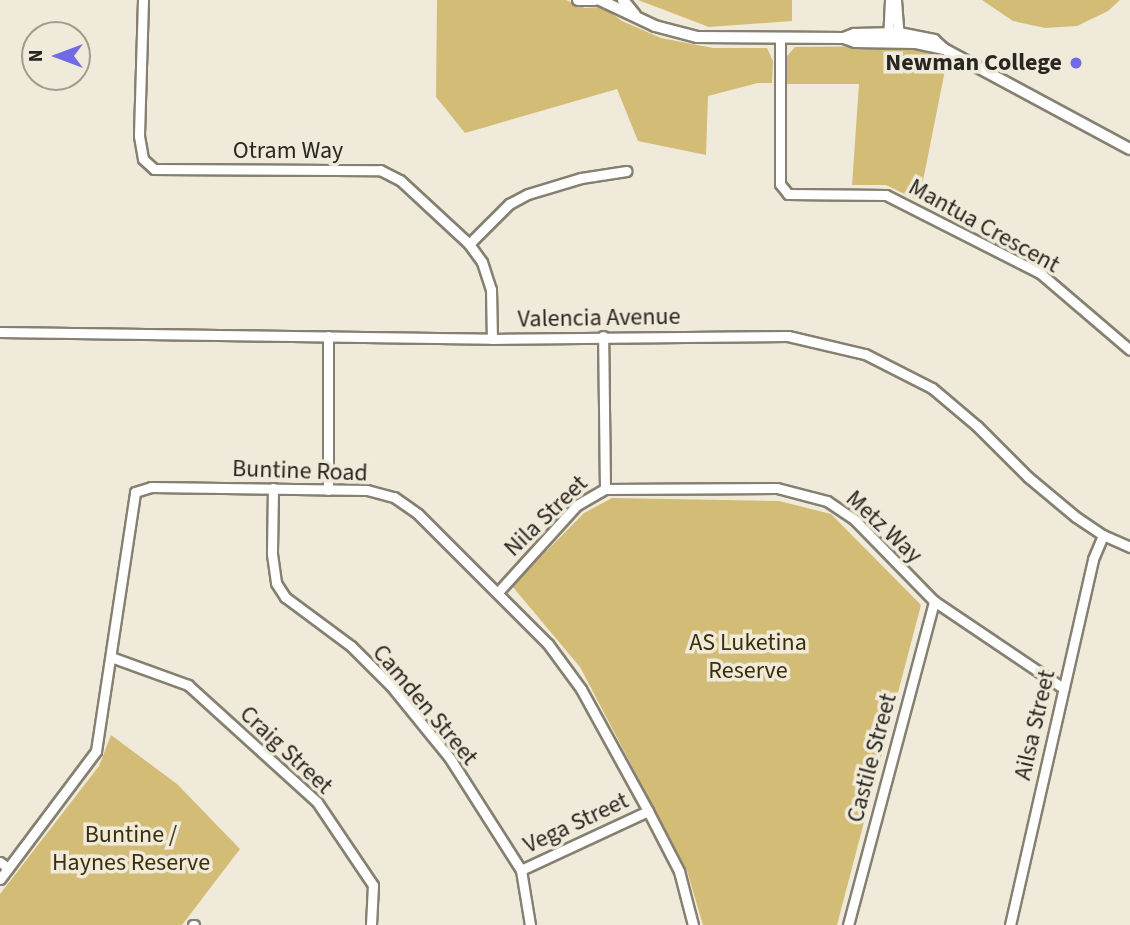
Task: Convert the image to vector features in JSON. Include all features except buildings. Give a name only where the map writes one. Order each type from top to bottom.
[{"type":"street","name":"Otram Way","points":[[143,0],[139,136],[143,159],[154,169],[380,170],[400,180],[469,244],[482,262],[491,289],[492,339]]},
{"type":"street","points":[[578,0],[597,0],[655,26],[698,37],[844,38],[854,34],[934,40],[944,49],[1130,149]]},
{"type":"street","points":[[623,0],[635,15]]},
{"type":"street","points":[[890,0],[893,38]]},
{"type":"street","points":[[893,38],[895,0]]},
{"type":"street","name":"Mantua Crescent","points":[[780,38],[780,184],[788,194],[886,195],[1040,273],[1130,350]]},
{"type":"street","points":[[469,244],[509,204],[527,194],[581,178],[626,172]]},
{"type":"street","name":"Valencia Avenue","points":[[0,332],[492,339],[788,336],[865,355],[932,388],[977,426],[1028,477],[1103,535],[1130,547]]},
{"type":"street","points":[[328,336],[328,490]]},
{"type":"street","name":"Nila Street","points":[[499,592],[578,505],[605,489],[603,336]]},
{"type":"street","name":"Buntine Road","points":[[0,879],[96,751],[135,492],[151,487],[367,490],[394,496],[418,514],[499,592],[548,644],[581,689],[648,811],[679,872],[693,925]]},
{"type":"street","name":"Camden Street","points":[[273,488],[272,554],[276,583],[285,597],[351,646],[391,686],[449,757],[521,870],[530,925]]},
{"type":"street","name":"Metz Way","points":[[605,489],[777,488],[827,501],[854,519],[934,601],[1063,688]]},
{"type":"street","name":"Ailsa Street","points":[[1010,925],[1093,559],[1103,535]]},
{"type":"street","name":"Castile Street","points":[[848,925],[934,601]]},
{"type":"street","name":"Craig Street","points":[[111,657],[188,685],[317,802],[373,885],[371,925]]},
{"type":"street","name":"Vega Street","points":[[521,870],[648,811]]},
{"type":"street","points":[[0,862],[8,869]]},
{"type":"green space","points":[[437,0],[566,0],[585,8],[603,7],[622,21],[661,38],[713,48],[767,48],[773,61],[772,83],[758,83],[708,96],[706,155],[638,141],[617,89],[465,133],[436,97]]},
{"type":"green space","points":[[638,0],[792,0],[792,21],[709,27]]},
{"type":"green space","points":[[982,0],[1120,0],[1108,11],[1077,26],[1045,28],[1013,21]]},
{"type":"green space","points":[[891,46],[920,49],[947,60],[919,201],[886,185],[852,185],[859,84],[786,84],[787,56],[795,47]]},
{"type":"green space","name":"AS Luketina Reserve","points":[[612,498],[779,501],[831,514],[921,605],[837,925],[703,925],[687,871],[580,667],[512,586],[584,513]]},
{"type":"green space","name":"Buntine / Haynes Reserve","points":[[111,735],[177,784],[240,849],[182,925],[0,925],[0,894],[99,766]]},
{"type":"place","name":"Newman College","points":[[1076,63]]}]
